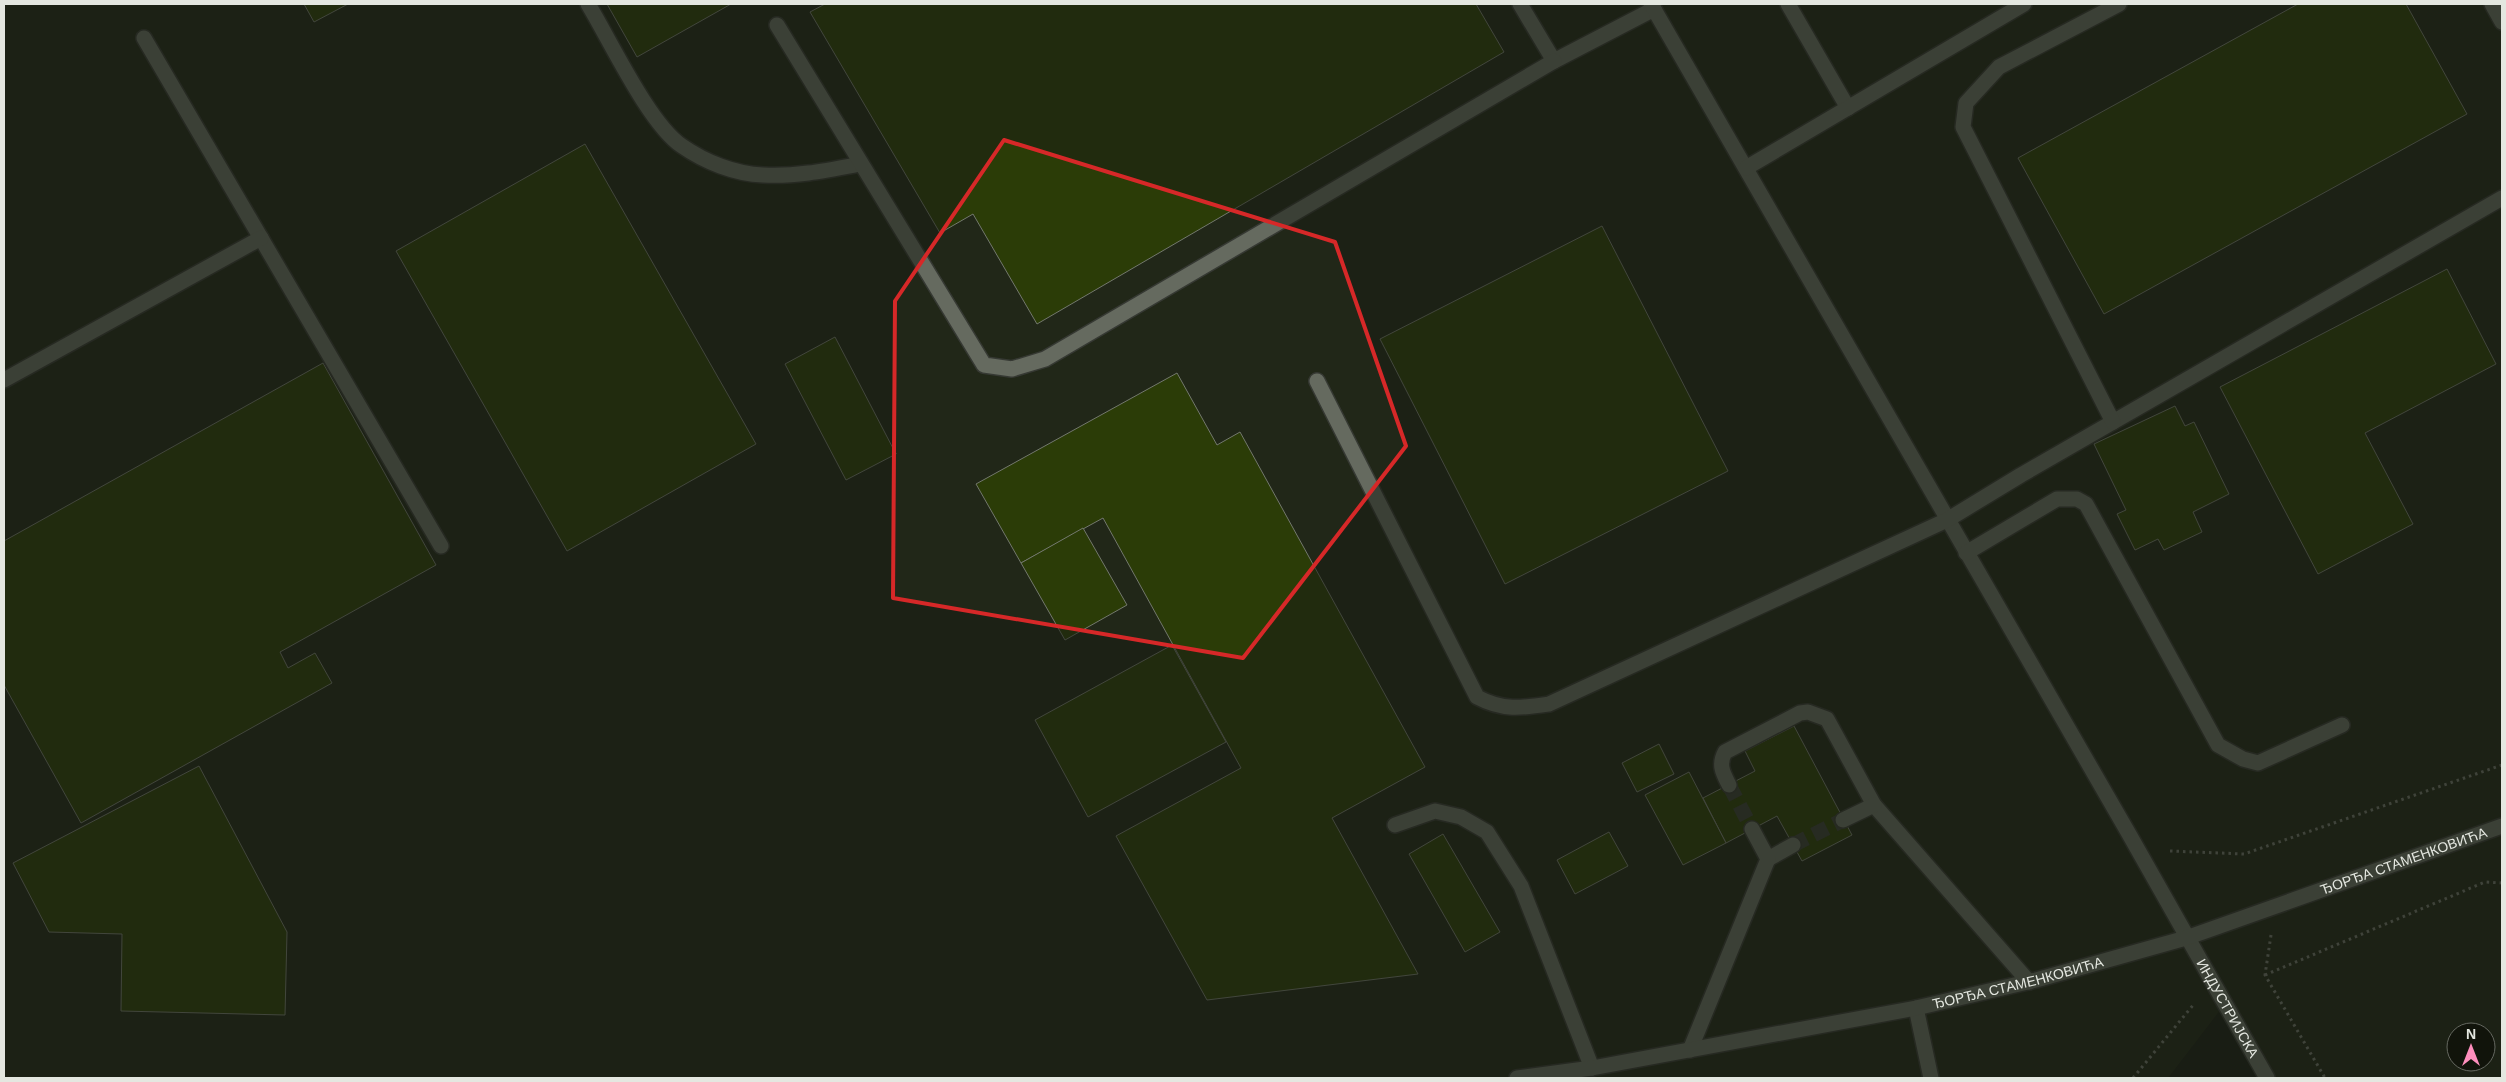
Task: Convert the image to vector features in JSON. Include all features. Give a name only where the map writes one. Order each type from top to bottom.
[{"type":"street","points":[[588,4],[655,118],[681,145],[715,165],[762,175],[804,174],[861,164]]},
{"type":"street","points":[[1520,4],[1554,61]]},
{"type":"street","points":[[1788,4],[1848,108]]},
{"type":"street","points":[[1746,168],[2024,4]]},
{"type":"street","points":[[2113,422],[1963,127],[1966,103],[1999,67],[2119,4]]},
{"type":"street","points":[[2492,4],[2502,22]]},
{"type":"street","points":[[777,25],[984,365],[1012,369],[1045,359],[1554,61],[1653,6]]},
{"type":"street","name":"ИНДУСТРИЈСКА","points":[[1653,6],[2267,1078]]},
{"type":"street","points":[[144,38],[441,546]]},
{"type":"street","points":[[1317,380],[1477,697],[1492,706],[1520,708],[1550,704],[1947,520],[2502,198]]},
{"type":"street","points":[[4,380],[261,238]]},
{"type":"street","points":[[1966,553],[2057,499],[2077,499],[2086,504],[2218,745],[2243,759],[2258,763],[2342,725]]},
{"type":"street","points":[[1729,785],[1721,770],[1722,758],[1725,752],[1800,714],[1808,712],[1826,719],[1874,805],[2029,982]]},
{"type":"street","points":[[1843,820],[1874,805]]},
{"type":"street","points":[[1396,825],[1434,811],[1461,818],[1487,832],[1521,886],[1592,1068]]},
{"type":"street","name":"ЂОРЂА СТАМЕНКОВИЋА","points":[[1517,1078],[1592,1068],[1916,1008],[2029,982],[2186,938],[2277,904],[2502,826]]},
{"type":"street","points":[[1752,829],[1768,859]]},
{"type":"street","points":[[1690,1050],[1768,859],[1793,845]]},
{"type":"street","points":[[1916,1008],[1931,1078]]},
{"type":"path","points":[[2138,850],[2244,854],[2502,765]]},
{"type":"path","points":[[2265,975],[2485,882],[2502,883]]},
{"type":"path","points":[[2277,904],[2265,975],[2324,1078]]},
{"type":"path","points":[[2132,1078],[2212,983]]},
{"type":"highlighted area","points":[[1004,140],[1335,242],[1406,446],[1243,658],[893,598],[895,301]]},
{"type":"shaded area","points":[[4,4],[2502,4],[2502,1078],[2267,1078],[2224,1005],[2168,1078],[4,1078]]},
{"type":"building","points":[[304,4],[348,4],[314,22]]},
{"type":"building","points":[[607,4],[731,4],[637,57]]},
{"type":"building","points":[[825,4],[1476,4],[1504,52],[1037,324],[973,214],[940,233],[810,12]]},
{"type":"building","points":[[2298,4],[2406,4],[2467,114],[2104,314],[2018,158]]},
{"type":"building","points":[[585,144],[756,444],[567,551],[396,251]]},
{"type":"building","points":[[1602,226],[1728,471],[1505,584],[1380,339]]},
{"type":"building","points":[[2447,269],[2496,364],[2365,433],[2413,524],[2318,574],[2220,387]]},
{"type":"building","points":[[835,337],[896,454],[846,480],[785,364]]},
{"type":"building","points":[[323,363],[436,565],[280,652],[288,668],[315,653],[332,683],[81,823],[4,685],[4,541]]},
{"type":"building","points":[[1177,373],[1217,445],[1240,432],[1425,767],[1332,818],[1418,974],[1207,1000],[1116,836],[1241,768],[1103,518],[1021,563],[976,484]]},
{"type":"building","points":[[2175,406],[2185,426],[2194,422],[2229,494],[2193,512],[2202,532],[2164,550],[2158,539],[2135,550],[2117,514],[2126,510],[2094,444]]},
{"type":"building","points":[[1083,528],[1127,605],[1065,640],[1021,563]]},
{"type":"building","points":[[1172,645],[1226,742],[1088,817],[1035,720]]},
{"type":"building","points":[[1794,726],[1852,835],[1802,861],[1777,816],[1726,843],[1703,798],[1755,771],[1745,751]]},
{"type":"building","points":[[1659,744],[1674,774],[1637,792],[1622,763]]},
{"type":"building","points":[[199,766],[287,932],[285,1015],[121,1011],[122,934],[49,932],[13,863]]},
{"type":"building","points":[[1689,772],[1726,843],[1683,865],[1645,795]]},
{"type":"building","points":[[1609,832],[1628,866],[1575,894],[1557,860]]},
{"type":"building","points":[[1443,834],[1500,932],[1465,952],[1409,854]]},
{"type":"tunnel","points":[[1729,785],[1752,829]]},
{"type":"tunnel","points":[[1793,845],[1843,820]]}]
